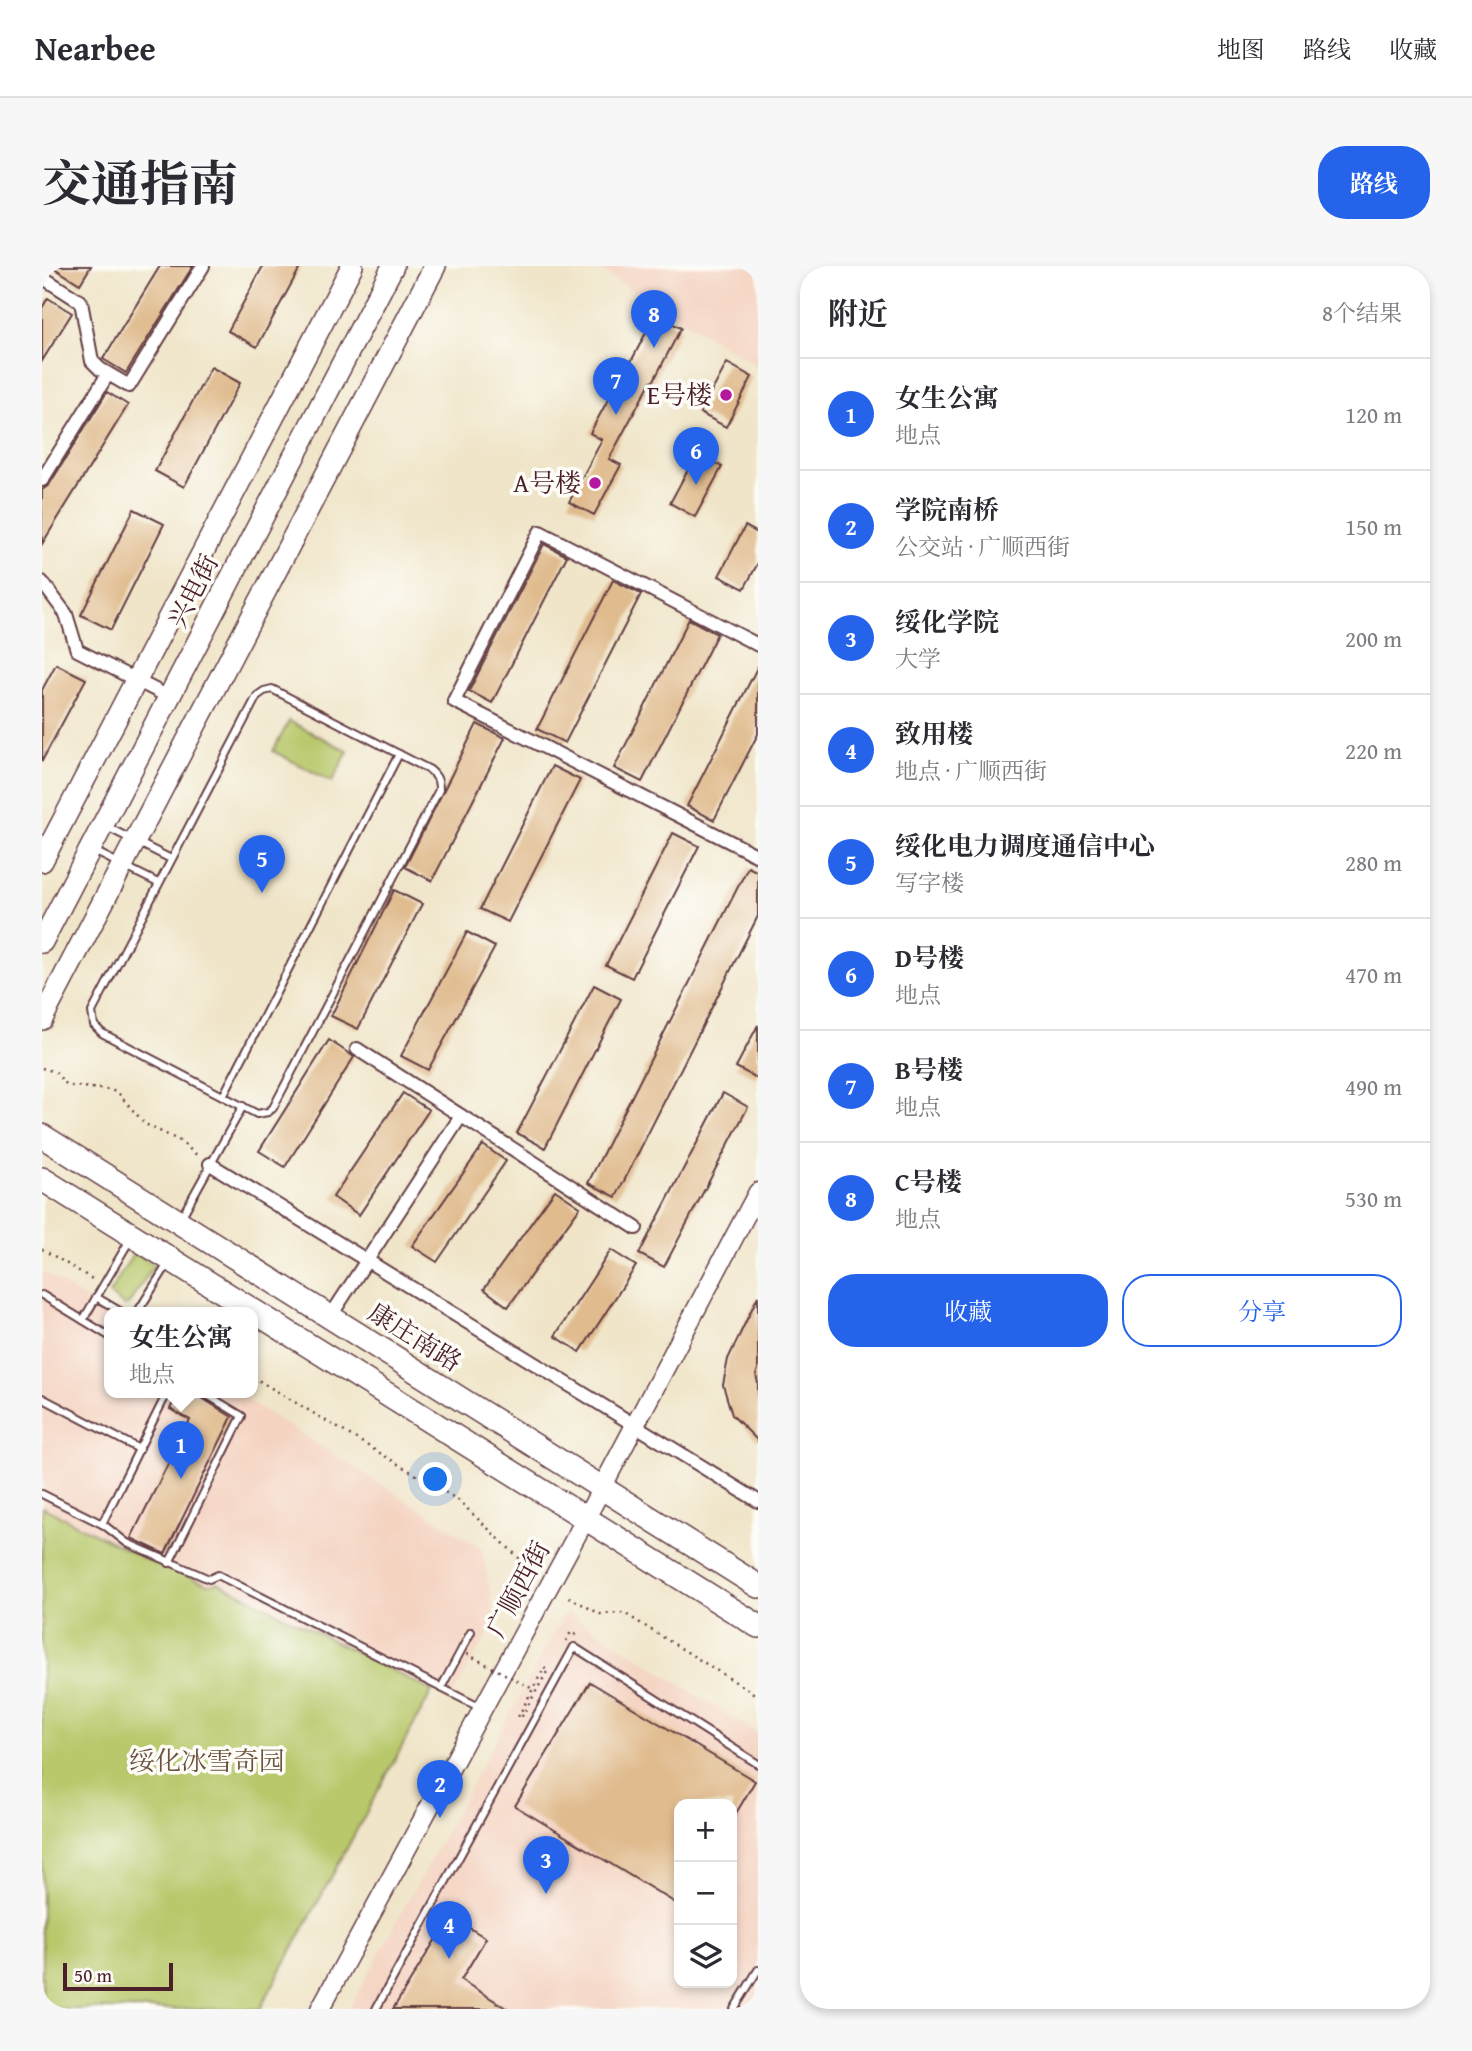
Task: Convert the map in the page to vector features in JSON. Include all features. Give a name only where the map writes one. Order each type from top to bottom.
[{"type":"highway","name":"康庄南路","points":[[42,1136],[758,1586]]},
{"type":"highway","points":[[42,1179],[244,1307]]},
{"type":"highway","points":[[258,1315],[758,1626]]},
{"type":"main road","points":[[42,861],[352,266]]},
{"type":"main road","name":"兴电街","points":[[42,942],[393,266]]},
{"type":"main road","points":[[42,1019],[435,266]]},
{"type":"main road","name":"广顺西街","points":[[320,2009],[586,1518],[758,1192]]},
{"type":"street","points":[[42,277],[81,302],[92,361],[129,386],[203,266]]},
{"type":"street","points":[[42,480],[108,374]]},
{"type":"street","points":[[758,645],[540,532],[454,701],[758,856]]},
{"type":"street","points":[[42,582],[66,614],[77,650],[169,697]]},
{"type":"street","points":[[357,1049],[636,1228]]},
{"type":"street","points":[[330,1317],[461,1116]]},
{"type":"street","points":[[210,1164],[758,1501]]},
{"type":"lane","points":[[272,689],[281,692],[399,754],[436,775],[439,790],[273,1108],[257,1114],[102,1034],[92,1018],[94,1004],[257,696],[272,689]]},
{"type":"lane","points":[[223,1096],[399,754]]},
{"type":"lane","points":[[103,825],[171,859]]},
{"type":"lane","points":[[90,849],[158,883]]},
{"type":"lane","points":[[178,1222],[243,1106]]},
{"type":"lane","points":[[83,1320],[132,1236]]},
{"type":"lane","points":[[141,1307],[170,1261]]},
{"type":"lane","points":[[42,1296],[104,1333]]},
{"type":"lane","points":[[96,1297],[113,1307]]},
{"type":"lane","points":[[42,1398],[139,1449]]},
{"type":"lane","points":[[102,1524],[164,1398]]},
{"type":"lane","points":[[169,1563],[242,1416],[212,1398]]},
{"type":"lane","points":[[42,1494],[102,1524],[127,1543],[209,1579],[218,1575],[483,1709]]},
{"type":"lane","points":[[441,1688],[471,1632]]},
{"type":"lane","points":[[376,2009],[574,1647],[758,1764]]},
{"type":"lane","points":[[734,2009],[758,1970]]},
{"type":"path","points":[[42,1068],[55,1072],[71,1086],[111,1090],[120,1094],[145,1124],[180,1141],[210,1164]]},
{"type":"path","points":[[42,1249],[103,1285]]},
{"type":"path","points":[[258,1380],[458,1500],[537,1574]]},
{"type":"path","points":[[569,1597],[600,1614],[624,1613],[758,1696]]},
{"type":"path","points":[[565,1643],[571,1632],[582,1639]]},
{"type":"path","points":[[467,1654],[535,1689]]},
{"type":"path","points":[[523,1719],[554,1664]]},
{"type":"path","points":[[535,1689],[521,1718],[518,1717],[535,1689],[548,1670],[544,1668],[535,1689]]},
{"type":"shaded area","points":[[595,266],[758,266],[758,366],[622,284]]},
{"type":"shaded area","points":[[42,1271],[104,1311],[104,1398],[244,1398],[482,1548],[495,1622],[450,1700],[218,1582],[208,1584],[153,1563],[42,1507]]},
{"type":"shaded area","points":[[566,1611],[758,1734],[758,2009],[349,2009]]},
{"type":"green space","points":[[289,721],[348,751],[332,782],[273,751]]},
{"type":"green space","points":[[134,1252],[154,1265],[125,1306],[109,1294]]},
{"type":"green space","name":"绥化冰雪奇园","points":[[42,1507],[153,1563],[208,1584],[218,1582],[432,1691],[260,2009],[42,2009]]},
{"type":"building","points":[[51,266],[91,266],[80,284]]},
{"type":"building","points":[[160,266],[193,266],[126,373],[103,359]]},
{"type":"building","points":[[263,266],[301,266],[257,347],[228,331]]},
{"type":"building","points":[[48,298],[72,313],[42,361],[42,308]]},
{"type":"building","points":[[655,315],[681,328],[609,459],[621,465],[594,515],[569,502],[602,440],[590,433],[617,383],[619,385]]},
{"type":"building","name":"E号楼","points":[[727,363],[752,377],[726,427],[700,413]]},
{"type":"building","points":[[211,367],[240,383],[184,487],[155,471]]},
{"type":"building","points":[[107,392],[128,405],[42,544],[42,490],[49,485]]},
{"type":"building","points":[[697,453],[722,467],[695,517],[670,503]]},
{"type":"building","points":[[134,509],[164,524],[111,630],[81,615]]},
{"type":"building","points":[[745,526],[758,533],[758,563],[744,589],[719,576]]},
{"type":"building","points":[[544,544],[567,556],[492,703],[469,691]]},
{"type":"building","points":[[613,580],[641,594],[565,743],[537,729]]},
{"type":"building","points":[[689,619],[717,634],[642,782],[614,768]]},
{"type":"building","points":[[56,664],[86,679],[42,761],[42,690]]},
{"type":"building","points":[[758,666],[758,734],[714,820],[687,806]]},
{"type":"building","points":[[477,724],[505,738],[432,881],[405,867]]},
{"type":"building","points":[[552,766],[580,780],[508,922],[480,909]]},
{"type":"building","points":[[673,833],[699,846],[632,978],[606,965]]},
{"type":"building","points":[[748,867],[758,872],[758,916],[616,1197],[588,1183]]},
{"type":"building","points":[[394,890],[422,904],[358,1029],[331,1016]]},
{"type":"building","points":[[467,932],[495,947],[428,1070],[401,1056]]},
{"type":"building","points":[[594,985],[621,999],[545,1148],[517,1133]]},
{"type":"building","points":[[758,1025],[758,1079],[736,1067]]},
{"type":"building","points":[[329,1040],[354,1057],[285,1167],[259,1151]]},
{"type":"building","points":[[403,1093],[429,1110],[359,1215],[333,1197]]},
{"type":"building","points":[[723,1093],[748,1107],[664,1267],[639,1254]]},
{"type":"building","points":[[483,1145],[506,1161],[437,1262],[412,1246]]},
{"type":"building","points":[[555,1190],[580,1207],[508,1307],[484,1289]]},
{"type":"building","points":[[611,1250],[636,1266],[580,1352],[555,1336]]},
{"type":"building","points":[[758,1296],[758,1441],[732,1415],[723,1385],[728,1359]]},
{"type":"building","points":[[176,1398],[202,1398],[232,1417],[165,1554],[131,1538],[190,1420],[170,1409]]},
{"type":"building","points":[[590,1682],[755,1781],[737,1812],[737,1799],[674,1799],[674,1902],[515,1806]]},
{"type":"building","points":[[450,1916],[486,1938],[461,1980],[508,2009],[393,2009]]},
{"type":"place","name":"C号楼","points":[[654,348]]},
{"type":"place","name":"E号楼","points":[[726,395]]},
{"type":"place","name":"B号楼","points":[[616,415]]},
{"type":"place","name":"A号楼","points":[[595,483]]},
{"type":"place","name":"D号楼","points":[[696,485]]},
{"type":"place","name":"绥化电力调度通信中心","points":[[262,893]]},
{"type":"place","name":"女生公寓","points":[[181,1479]]},
{"type":"place","name":"学院南桥","points":[[440,1818]]},
{"type":"place","name":"绥化学院","points":[[546,1894]]},
{"type":"place","name":"致用楼","points":[[449,1959]]}]
